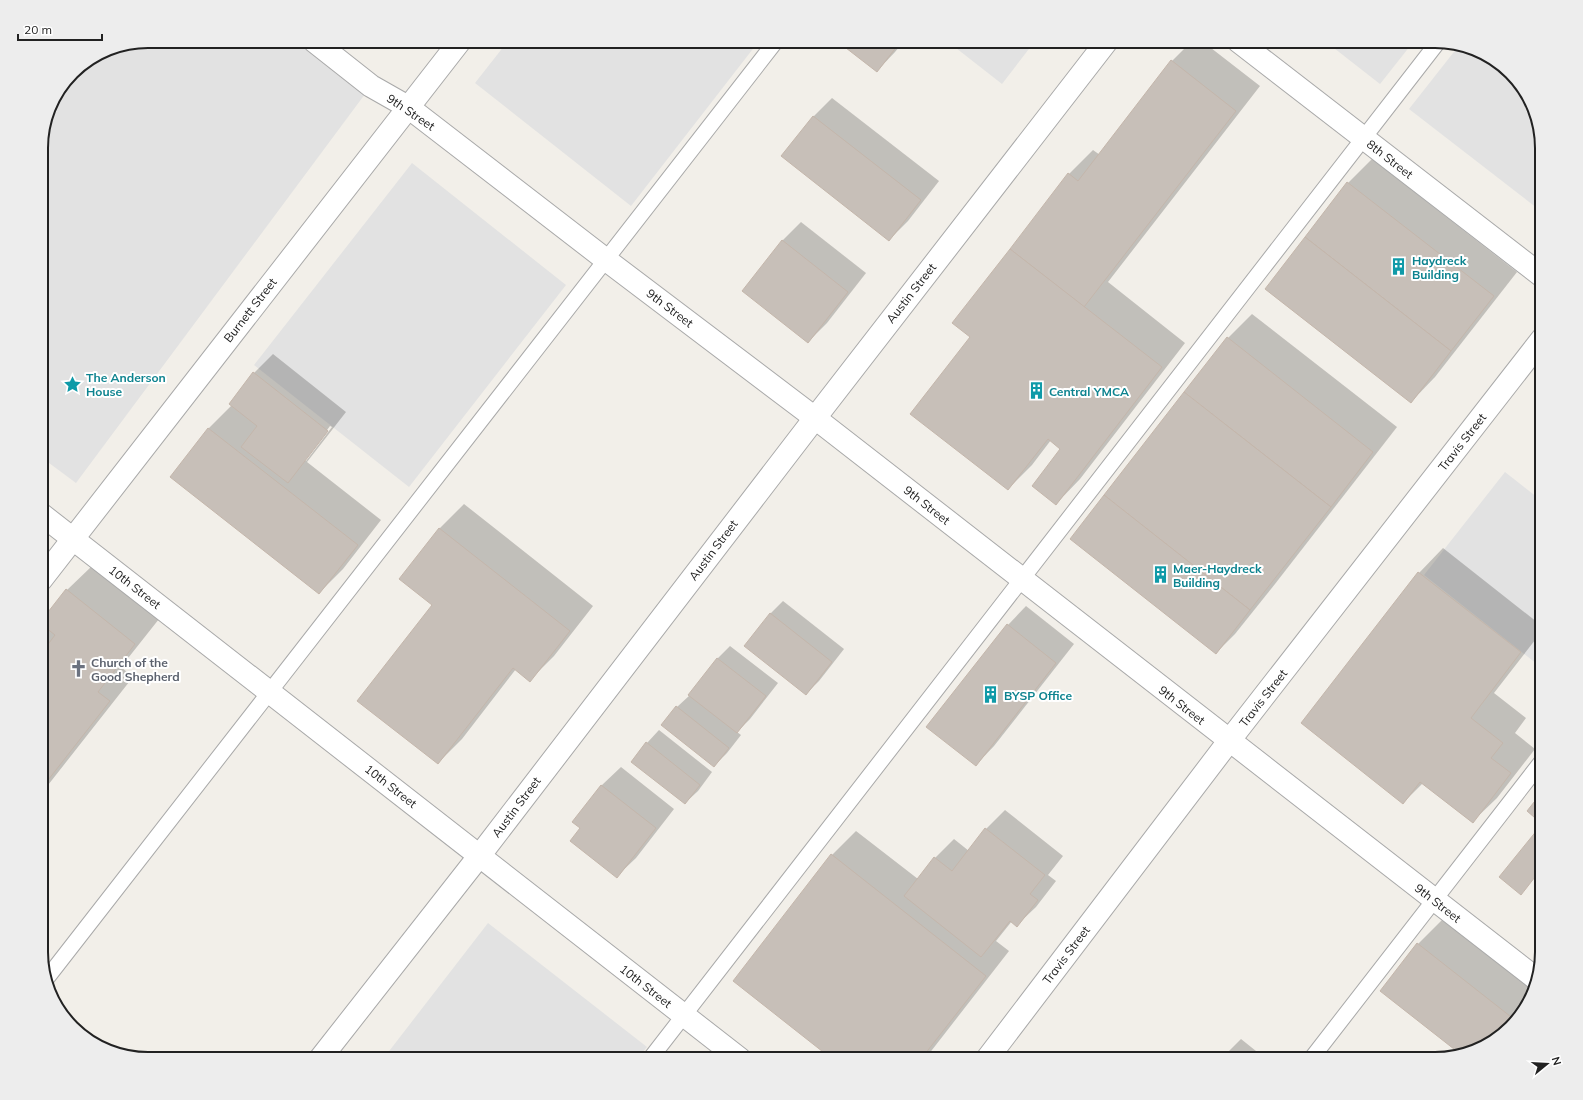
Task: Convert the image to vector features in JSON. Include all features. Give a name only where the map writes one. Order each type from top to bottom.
[{"type":"street","name":"9th Street","points":[[323,48],[370,86],[408,107],[815,418],[1532,976]]},
{"type":"street","name":"Burnett Street","points":[[48,571],[454,48]]},
{"type":"street","name":"Austin Street","points":[[325,1052],[480,855],[815,418],[1102,48]]},
{"type":"street","name":"8th Street","points":[[1247,48],[1535,271]]},
{"type":"street","name":"Travis Street","points":[[992,1052],[1229,741],[1535,348]]},
{"type":"street","name":"10th Street","points":[[48,519],[270,691],[731,1052]]},
{"type":"lane","points":[[50,974],[771,48]]},
{"type":"lane","points":[[655,1052],[1433,48]]},
{"type":"lane","points":[[1316,1052],[1535,770]]},
{"type":"shaded area","points":[[148,48],[319,48],[371,86],[76,483],[48,462],[48,142],[51,122],[61,98],[82,73],[98,61],[116,53],[129,50]]},
{"type":"shaded area","points":[[502,48],[754,48],[631,206],[475,83]]},
{"type":"shaded area","points":[[956,48],[1030,48],[1002,84]]},
{"type":"shaded area","points":[[1334,48],[1408,48],[1380,84]]},
{"type":"shaded area","points":[[1455,50],[1479,58],[1501,73],[1510,82],[1525,104],[1532,122],[1535,148],[1535,207],[1409,109]]},
{"type":"shaded area","points":[[412,163],[566,285],[409,487],[254,365]]},
{"type":"shaded area","points":[[1505,472],[1535,496],[1535,662],[1424,575]]},
{"type":"shaded area","points":[[488,923],[647,1047],[643,1052],[388,1052]]},
{"type":"building","points":[[846,48],[896,48],[877,72]]},
{"type":"building","points":[[1171,60],[1236,111],[1084,307],[1010,249],[1068,173],[1078,181]]},
{"type":"building","points":[[813,116],[921,200],[889,241],[781,156]]},
{"type":"building","name":"Haydreck Building","points":[[1347,182],[1494,296],[1451,351],[1305,237]]},
{"type":"building","points":[[1305,237],[1451,351],[1411,403],[1265,289]]},
{"type":"building","points":[[782,240],[848,292],[808,343],[742,291]]},
{"type":"building","name":"Central YMCA","points":[[1010,249],[1162,367],[1056,505],[1032,486],[1060,449],[1048,439],[1008,490],[910,414],[970,337],[952,323]]},
{"type":"building","points":[[1227,337],[1373,452],[1331,507],[1184,392]]},
{"type":"building","points":[[253,372],[328,431],[288,483],[241,447],[257,426],[229,404]]},
{"type":"building","points":[[1184,392],[1331,507],[1250,610],[1104,495]]},
{"type":"building","points":[[208,428],[358,545],[319,594],[170,477]]},
{"type":"building","name":"Maer-Haydreck Building","points":[[1104,495],[1250,610],[1216,654],[1070,539]]},
{"type":"building","points":[[439,528],[570,631],[530,682],[513,668],[438,764],[357,701],[432,605],[399,579]]},
{"type":"building","points":[[1418,572],[1521,652],[1471,718],[1503,743],[1491,758],[1511,773],[1473,823],[1420,782],[1403,804],[1301,723]]},
{"type":"building","name":"Church of the Good Shepherd","points":[[66,589],[135,644],[98,692],[110,701],[48,780],[48,644],[55,635],[48,630],[48,612]]},
{"type":"building","points":[[770,613],[832,662],[806,695],[744,646]]},
{"type":"building","name":"BYSP Office","points":[[1007,624],[1056,663],[976,766],[926,727]]},
{"type":"building","points":[[717,658],[766,696],[737,733],[688,695]]},
{"type":"building","points":[[676,706],[729,748],[714,767],[661,725]]},
{"type":"building","points":[[646,742],[700,785],[685,804],[631,762]]},
{"type":"building","points":[[601,785],[656,828],[617,878],[570,841],[580,828],[572,822]]},
{"type":"building","points":[[1535,801],[1535,818],[1527,811]]},
{"type":"building","points":[[985,828],[1045,875],[1030,894],[1038,900],[1017,927],[1010,921],[981,957],[904,896],[934,857],[952,871]]},
{"type":"building","points":[[1535,833],[1535,877],[1521,895],[1499,877]]},
{"type":"building","points":[[831,854],[986,976],[926,1052],[823,1052],[733,981]]},
{"type":"building","points":[[1417,943],[1511,1017],[1506,1023],[1485,1039],[1455,1050],[1380,991]]},
{"type":"place","name":"Haydreck Building","points":[[1399,267]]},
{"type":"place","name":"The Anderson House","points":[[73,384]]},
{"type":"place","name":"Central YMCA","points":[[1036,391]]},
{"type":"place","name":"Maer-Haydreck Building","points":[[1160,575]]},
{"type":"place","name":"Church of the Good Shepherd","points":[[78,669]]},
{"type":"place","name":"BYSP Office","points":[[991,695]]}]
